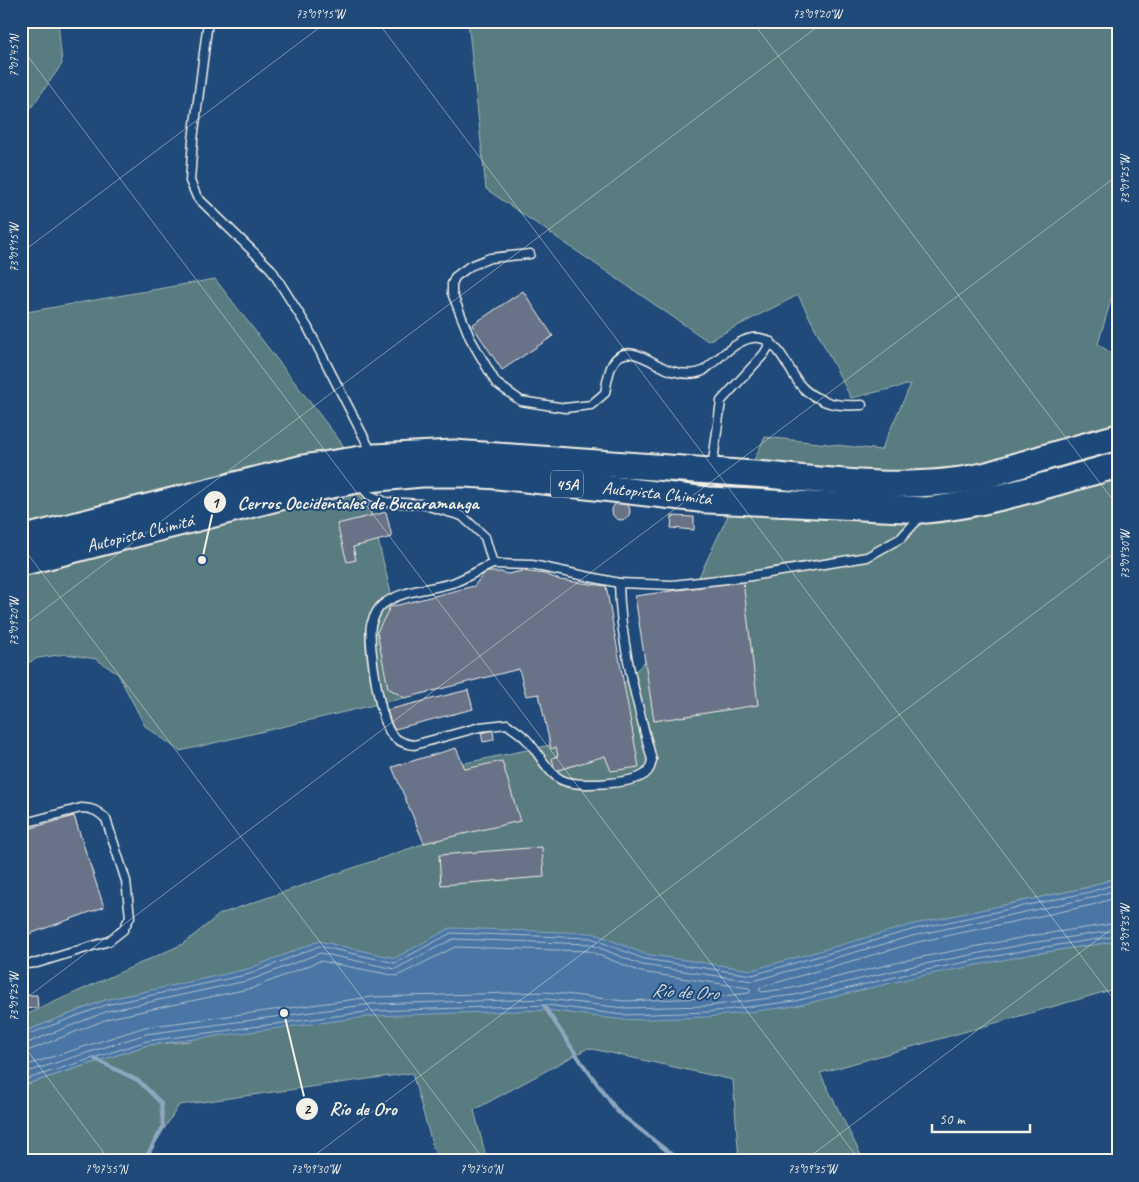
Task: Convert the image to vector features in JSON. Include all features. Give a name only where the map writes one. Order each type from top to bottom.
[{"type":"highway","name":"Autopista Chimitá","points":[[21,539],[303,468],[374,457],[454,453],[874,484],[951,481],[983,476],[1118,437]]},
{"type":"highway","name":"Autopista Chimitá","points":[[21,563],[316,488],[357,480],[422,474],[498,476],[708,500],[926,510],[951,508],[1004,496],[1118,465]]},
{"type":"lane","points":[[208,21],[193,140],[190,181],[193,189],[197,196],[271,269],[308,328],[374,457]]},
{"type":"lane","points":[[530,254],[490,258],[470,266],[455,277],[452,284],[452,294],[470,338],[496,383],[521,401],[565,408],[591,404],[605,393],[609,373],[614,361],[624,354],[633,353],[650,359],[671,371],[696,374],[740,342],[753,338],[762,338],[771,342],[786,359],[802,386],[818,398],[841,406],[862,405]]},
{"type":"lane","points":[[712,471],[721,401],[764,354],[771,342]]},
{"type":"lane","points":[[357,480],[369,495],[386,502],[421,504],[462,516],[485,537],[493,564]]},
{"type":"lane","points":[[619,583],[625,645],[634,693],[652,760],[645,774],[622,782],[568,783],[558,778],[526,738],[507,724],[480,727],[414,745],[404,744],[392,736],[385,722],[377,689],[370,638],[371,624],[381,606],[398,597],[454,582],[493,564],[532,565],[619,583],[672,585],[745,577],[867,557],[901,538],[926,510]]},
{"type":"lane","points":[[21,824],[81,808],[90,808],[100,812],[106,819],[126,881],[130,917],[123,930],[109,941],[37,963],[21,963]]},
{"type":"green space","points":[[21,21],[58,21],[62,64],[21,122]]},
{"type":"green space","points":[[468,21],[1118,21],[1118,276],[1098,344],[1118,358],[1118,877],[1089,887],[1004,905],[1033,954],[1118,941],[1118,988],[820,1073],[864,1161],[739,1161],[733,1080],[588,1048],[474,1110],[487,1161],[437,1161],[412,1073],[179,1105],[144,1161],[21,1161],[21,1086],[148,1045],[191,1041],[202,980],[105,1000],[21,1033],[21,1017],[183,944],[220,914],[434,840],[418,773],[569,741],[673,632],[765,437],[881,450],[911,384],[851,398],[798,295],[708,341],[486,189]]},
{"type":"green space","points":[[215,279],[360,467],[416,695],[180,751],[145,726],[118,674],[96,659],[66,654],[38,658],[21,666],[21,313]]},
{"type":"water","points":[[1118,877],[1118,941],[1033,954],[916,977],[796,1006],[709,1017],[623,1020],[547,1010],[374,1016],[148,1045],[21,1086],[21,1033],[105,1000],[248,969],[319,941],[395,958],[450,928],[593,933],[645,954],[752,970],[914,924],[1089,887]]},
{"type":"building","points":[[523,291],[553,336],[502,370],[472,325]]},
{"type":"building","points":[[621,502],[627,505],[630,511],[627,517],[621,520],[615,517],[612,511],[615,505]]},
{"type":"building","points":[[386,512],[392,537],[353,547],[356,560],[347,562],[337,524]]},
{"type":"building","points":[[672,516],[694,517],[694,530],[671,528]]},
{"type":"building","points":[[522,571],[545,574],[560,580],[606,586],[639,767],[611,771],[605,756],[555,771],[552,758],[558,756],[556,747],[551,749],[539,694],[526,696],[519,669],[405,698],[388,688],[377,632],[390,607],[474,586],[485,572],[508,574]]},
{"type":"building","points":[[743,581],[758,705],[654,721],[635,596]]},
{"type":"building","points":[[468,690],[473,709],[391,730],[387,710]]},
{"type":"building","points":[[493,730],[494,740],[483,742],[481,733]]},
{"type":"building","points":[[456,748],[465,769],[502,761],[520,821],[424,843],[392,767]]},
{"type":"building","points":[[74,816],[101,904],[21,932],[21,834]]},
{"type":"building","points":[[74,816],[104,907],[21,937],[21,831]]},
{"type":"building","points":[[542,847],[544,877],[441,885],[439,855]]},
{"type":"building","points":[[21,995],[37,995],[38,1008],[21,1009]]},
{"type":"waterway","points":[[544,1006],[618,1112],[680,1161]]},
{"type":"waterway","points":[[95,1059],[139,1081],[161,1103],[163,1127],[144,1161]]},
{"type":"place","name":"Cerros Occidentales de Bucaramanga","points":[[202,560]]},
{"type":"place","name":"Río de Oro","points":[[284,1013]]}]
